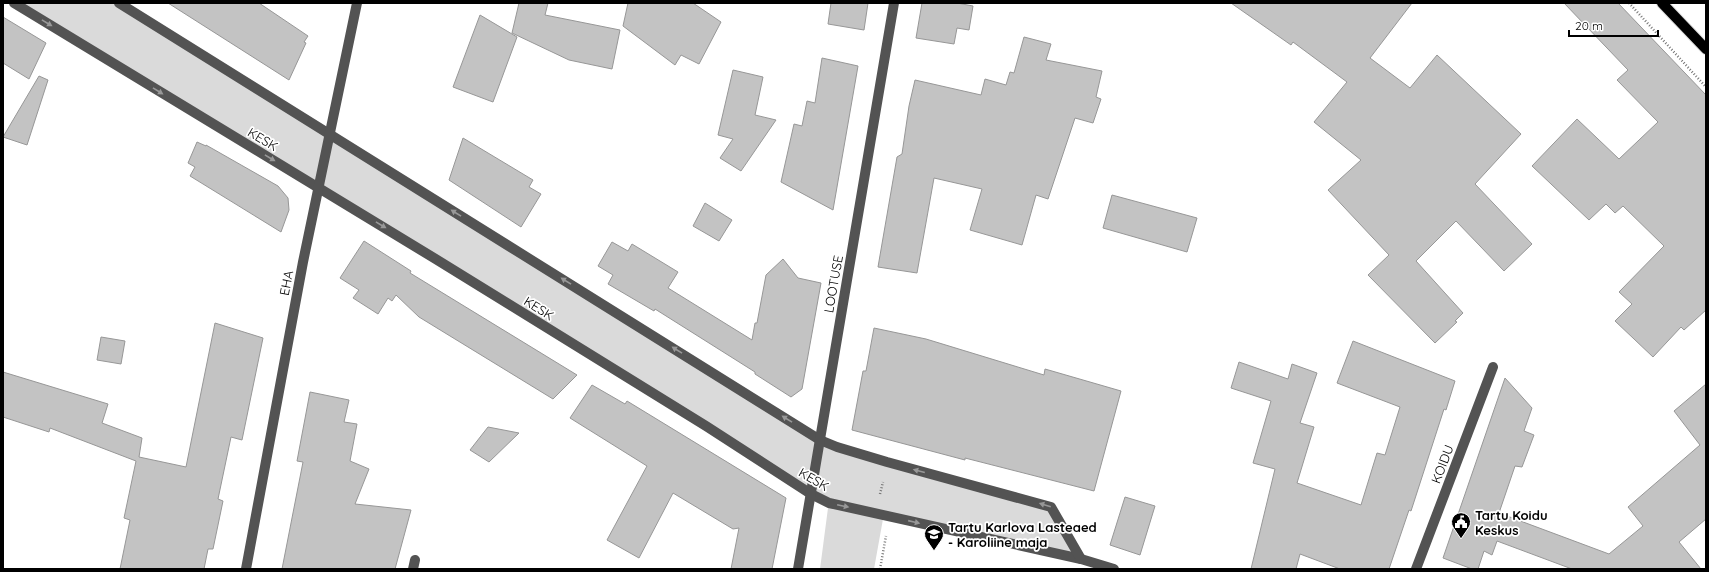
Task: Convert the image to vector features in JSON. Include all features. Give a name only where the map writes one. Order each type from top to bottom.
[{"type":"main road","points":[[1662,3],[1706,49]]},
{"type":"street","name":"KESK","points":[[14,3],[318,187],[706,426],[811,494],[829,503],[1081,559],[1114,569]]},
{"type":"street","points":[[119,3],[820,440],[837,447],[887,462],[1051,507],[1081,559]]},
{"type":"street","name":"EHA","points":[[246,569],[318,187],[357,3]]},
{"type":"street","name":"LOOTUSE","points":[[798,569],[894,3]]},
{"type":"street","name":"KOIDU","points":[[1416,569],[1493,367]]},
{"type":"path","points":[[1628,3],[1706,86]]},
{"type":"path","points":[[880,569],[887,526],[874,523],[887,462]]},
{"type":"shaded area","points":[[14,3],[119,3],[820,440],[1051,507],[1081,559],[883,519],[874,569],[820,569],[828,508],[811,494]]},
{"type":"building","points":[[168,3],[259,3],[308,36],[304,42],[306,43],[289,80]]},
{"type":"building","points":[[519,3],[548,3],[545,15],[620,30],[612,69],[569,60],[512,33]]},
{"type":"building","points":[[628,3],[693,3],[721,22],[699,64],[681,55],[675,65],[623,26]]},
{"type":"building","points":[[831,3],[868,3],[864,30],[828,24]]},
{"type":"building","points":[[922,3],[957,3],[973,6],[969,30],[957,28],[954,44],[916,38]]},
{"type":"building","points":[[1231,3],[1412,3],[1370,58],[1410,88],[1437,55],[1521,134],[1475,184],[1532,244],[1504,271],[1456,221],[1416,261],[1463,313],[1455,321],[1457,322],[1435,343],[1368,275],[1389,255],[1328,190],[1361,160],[1314,122],[1347,82],[1293,42],[1291,45]]},
{"type":"building","points":[[1564,3],[1618,3],[1706,95],[1706,310],[1684,330],[1681,327],[1653,357],[1615,321],[1632,304],[1619,292],[1664,246],[1623,206],[1615,213],[1606,204],[1589,220],[1532,166],[1577,119],[1619,159],[1658,122],[1617,80],[1628,70]]},
{"type":"building","points":[[480,15],[517,37],[493,102],[453,87]]},
{"type":"building","points":[[3,17],[46,43],[29,79],[3,63]]},
{"type":"building","points":[[1024,37],[1051,44],[1046,60],[1102,71],[1096,97],[1101,99],[1093,123],[1075,118],[1048,199],[1036,195],[1022,245],[970,230],[982,189],[934,178],[917,273],[878,267],[897,157],[902,154],[909,106],[915,80],[981,95],[985,79],[1006,85],[1010,72],[1014,73]]},
{"type":"building","points":[[822,58],[858,66],[833,210],[781,182],[794,124],[802,126],[807,101],[815,103]]},
{"type":"building","points":[[733,70],[763,77],[755,115],[776,120],[741,171],[720,158],[733,139],[718,135]]},
{"type":"building","points":[[39,76],[48,80],[27,145],[3,137]]},
{"type":"building","points":[[463,138],[533,180],[529,187],[541,194],[521,227],[449,180]]},
{"type":"building","points":[[197,142],[206,145],[278,186],[288,198],[289,210],[281,232],[190,176],[195,167],[188,163]]},
{"type":"building","points":[[1112,195],[1197,218],[1187,252],[1103,228]]},
{"type":"building","points":[[705,203],[732,220],[719,241],[693,226]]},
{"type":"building","points":[[364,241],[411,271],[410,273],[577,375],[553,399],[419,317],[396,295],[392,301],[388,298],[378,314],[353,298],[359,290],[340,278]]},
{"type":"building","points":[[612,242],[628,251],[632,244],[678,272],[668,288],[752,340],[755,323],[757,323],[766,275],[783,259],[798,278],[821,283],[802,389],[791,397],[755,374],[755,372],[655,309],[654,311],[608,284],[613,275],[598,266]]},
{"type":"building","points":[[215,323],[263,338],[242,440],[231,437],[218,499],[223,501],[213,549],[208,549],[204,569],[120,569],[130,520],[124,518],[136,461],[50,428],[49,432],[3,417],[3,372],[108,404],[102,423],[142,438],[139,457],[186,467]]},
{"type":"building","points":[[874,328],[926,339],[1044,375],[1045,369],[1121,391],[1094,491],[965,458],[965,460],[852,430],[863,371],[866,371]]},
{"type":"building","points":[[101,337],[125,341],[121,364],[97,360]]},
{"type":"building","points":[[1353,341],[1455,381],[1446,410],[1444,409],[1411,511],[1409,510],[1389,569],[1340,569],[1300,554],[1296,569],[1251,569],[1275,469],[1253,463],[1271,401],[1231,388],[1239,362],[1288,379],[1292,364],[1317,373],[1300,423],[1314,427],[1297,483],[1361,505],[1377,453],[1385,455],[1400,407],[1337,383]]},
{"type":"building","points":[[1505,378],[1532,408],[1524,431],[1534,435],[1522,467],[1515,466],[1499,513],[1609,554],[1643,526],[1628,507],[1700,445],[1674,411],[1706,384],[1706,519],[1679,542],[1701,569],[1572,569],[1497,541],[1492,555],[1484,551],[1478,569],[1472,569],[1443,558]]},
{"type":"building","points":[[592,385],[625,404],[627,401],[786,498],[772,569],[731,569],[739,528],[733,529],[673,493],[639,558],[607,540],[647,466],[570,418]]},
{"type":"building","points":[[310,392],[349,400],[344,422],[357,424],[350,461],[369,469],[355,504],[411,510],[395,569],[282,569],[303,462],[297,461]]},
{"type":"building","points":[[488,427],[519,433],[489,462],[470,450]]},
{"type":"building","points":[[1125,497],[1155,506],[1140,555],[1110,545]]},
{"type":"place","name":"Tartu Koidu Keskus","points":[[1461,539]]},
{"type":"place","name":"Tartu Karlova Lasteaed - Karoliine maja","points":[[934,551]]}]
